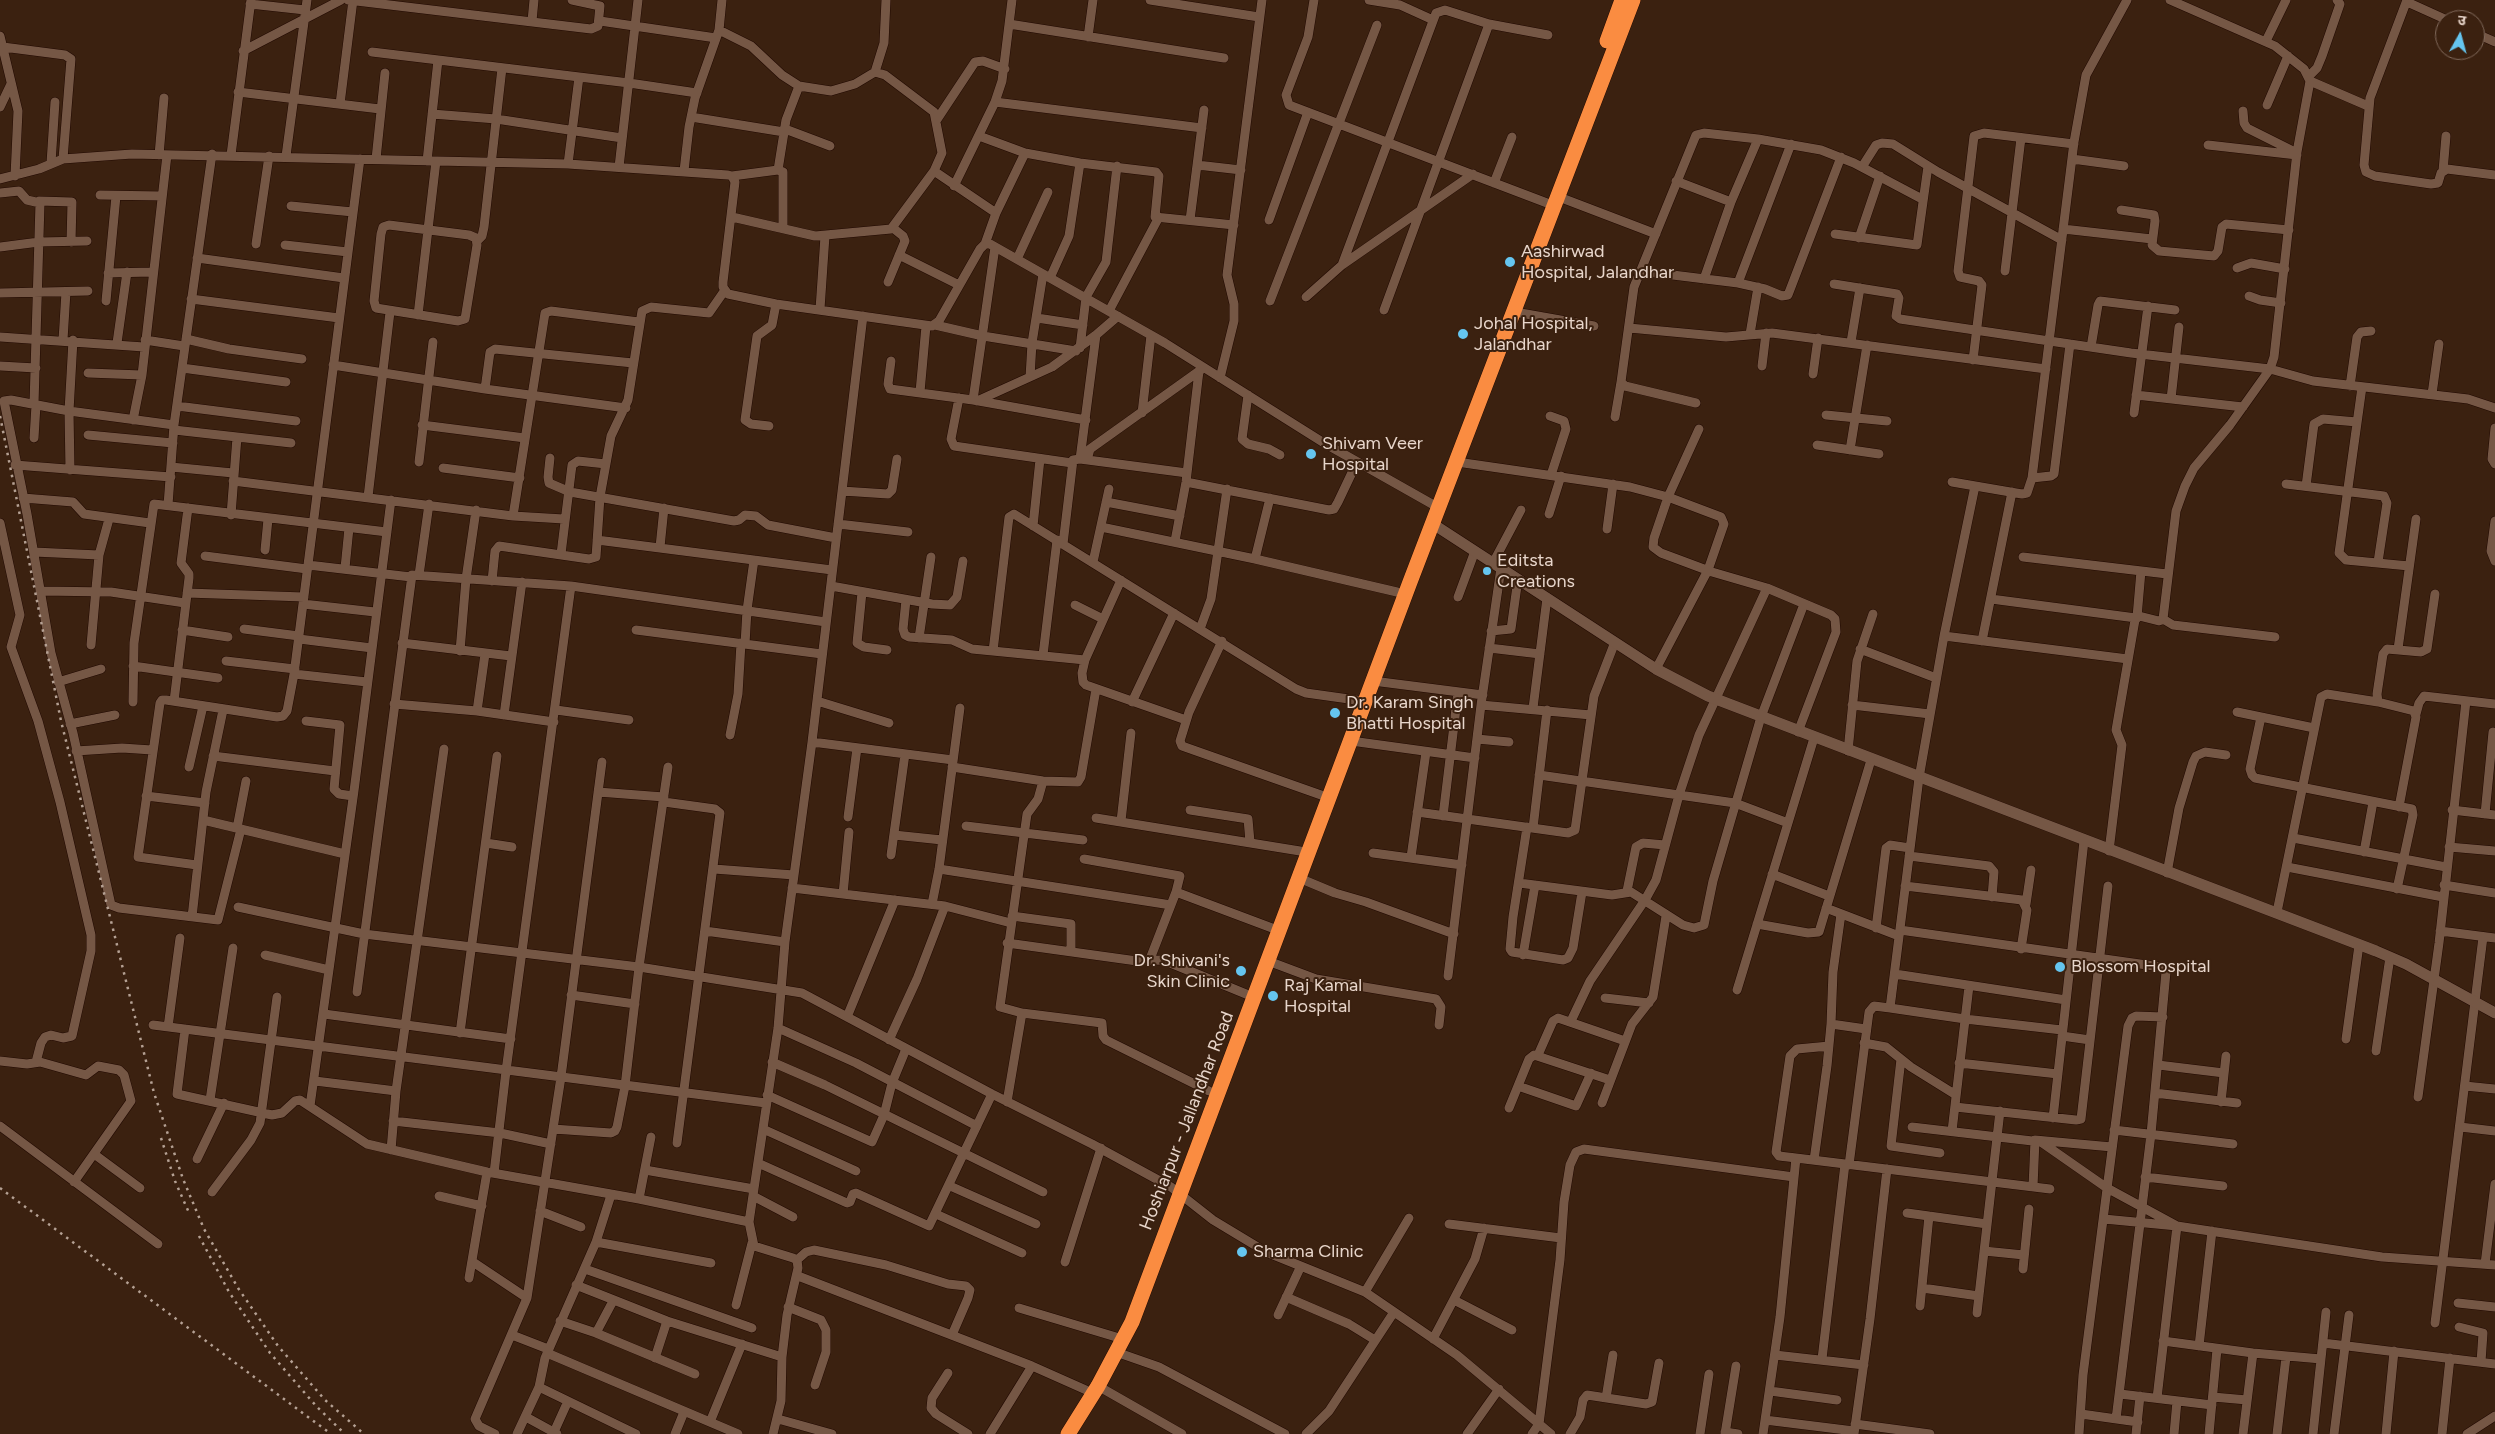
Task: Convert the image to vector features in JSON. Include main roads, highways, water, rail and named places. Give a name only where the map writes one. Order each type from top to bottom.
[{"type":"highway","name":"Hoshiarpur - Jallandhar Road","points":[[1175,1191],[1209,1091],[1397,592],[1423,538],[1433,524],[1435,506],[1457,462],[1515,312],[1622,0]]},
{"type":"highway","name":"Hoshiarpur - Jallandhar Road","points":[[1068,1434],[1116,1345],[1175,1191],[1268,961],[1373,682],[1469,410],[1633,0]]},
{"type":"highway","name":"Hoshiarpur - Jallandhar Road","points":[[1058,1434],[1092,1388]]},
{"type":"railway","points":[[0,416],[61,721],[154,1093],[183,1179],[204,1229],[238,1288],[278,1346],[325,1400],[364,1434]]},
{"type":"railway","points":[[161,1138],[175,1181],[190,1215]]},
{"type":"railway","points":[[0,1188],[331,1434]]},
{"type":"railway","points":[[199,1236],[229,1292],[270,1353],[317,1407],[345,1434]]},
{"type":"place","name":"Aashirwad Hospital, Jalandhar","points":[[1510,262]]},
{"type":"place","name":"Johal Hospital, Jalandhar","points":[[1463,334]]},
{"type":"place","name":"Shivam Veer Hospital","points":[[1311,454]]},
{"type":"place","name":"Editsta Creations","points":[[1487,571]]},
{"type":"place","name":"Dr. Karam Singh Bhatti Hospital","points":[[1335,713]]},
{"type":"place","name":"Blossom Hospital","points":[[2060,967]]},
{"type":"place","name":"Dr. Shivani's Skin Clinic","points":[[1241,971]]},
{"type":"place","name":"Raj Kamal Hospital","points":[[1273,996]]},
{"type":"place","name":"Sharma Clinic","points":[[1242,1252]]}]
